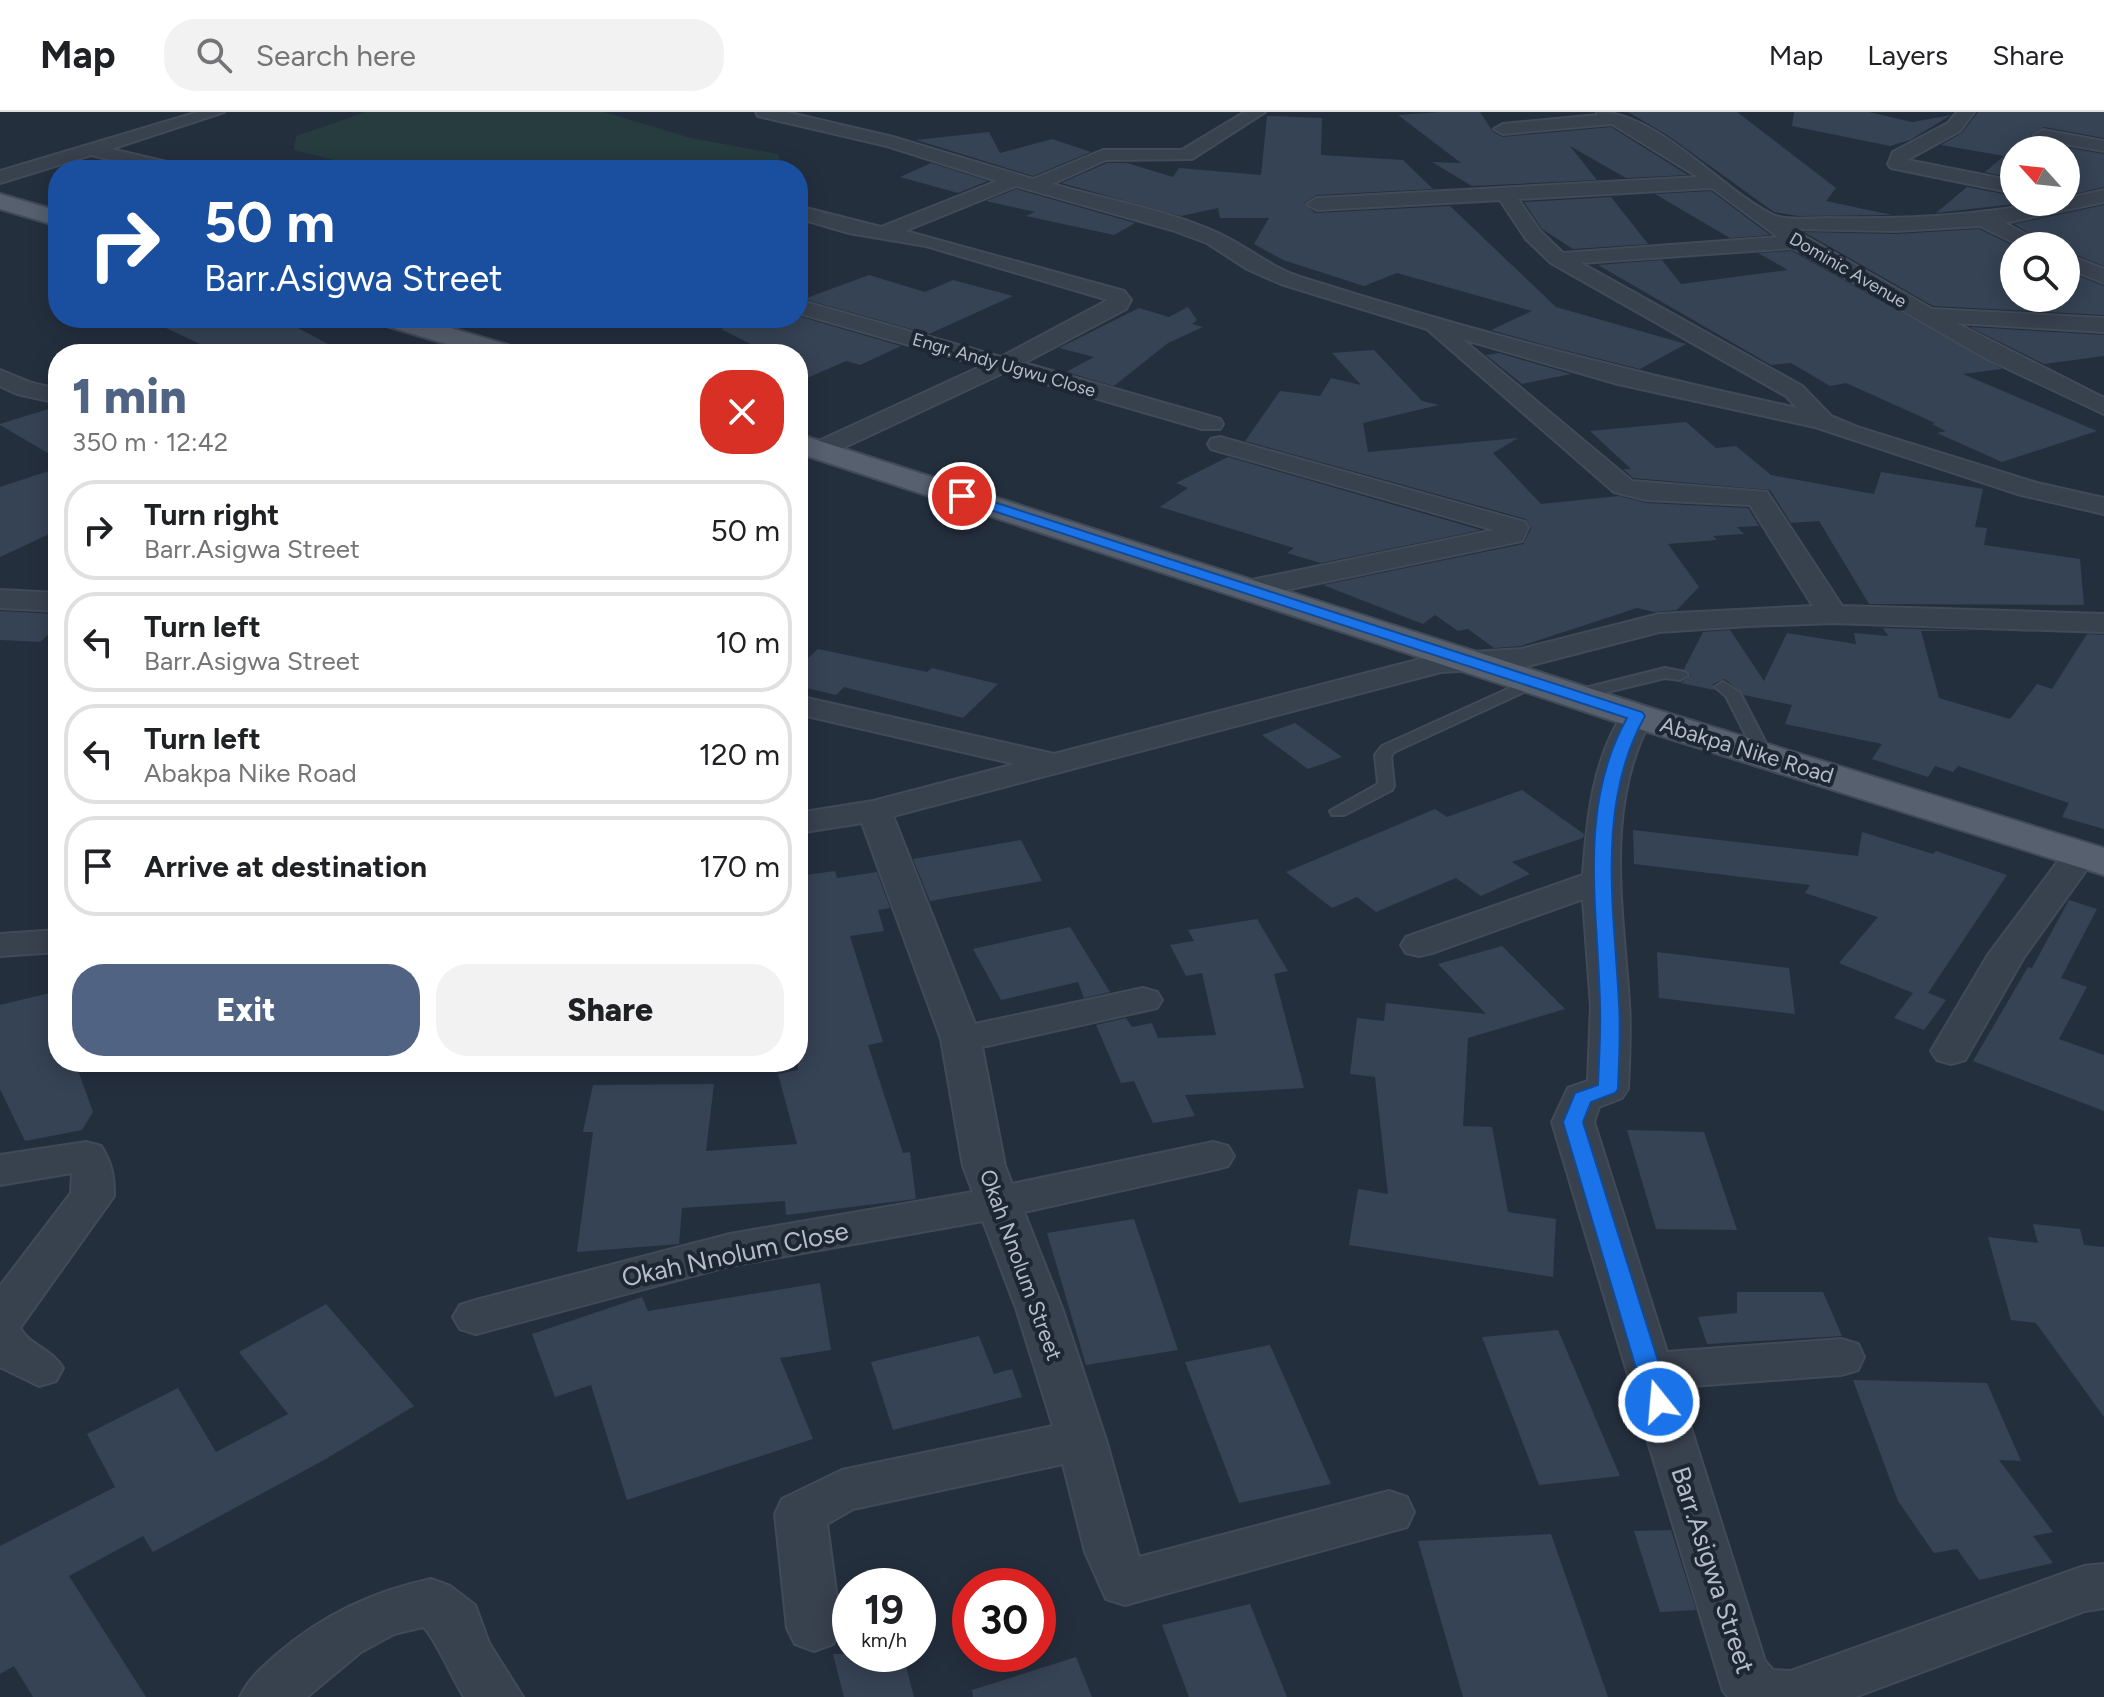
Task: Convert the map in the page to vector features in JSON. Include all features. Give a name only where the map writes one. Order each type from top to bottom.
[{"type":"main road","points":[[0,201],[48,216]]},
{"type":"main road","points":[[422,328],[475,344]]},
{"type":"main road","name":"Abakpa Nike Road","points":[[809,446],[1637,716],[2092,859]]},
{"type":"street","points":[[50,160],[216,112]]},
{"type":"street","points":[[764,112],[894,132],[922,154],[1179,226],[1214,239],[1254,265],[1288,280],[1618,377],[1822,421],[1904,451],[2030,489],[2104,506]]},
{"type":"street","points":[[885,232],[1103,155],[1186,155],[1257,112]]},
{"type":"street","points":[[1966,112],[1954,127],[1899,156],[1897,164],[2000,184]]},
{"type":"street","points":[[1503,129],[1611,115]]},
{"type":"street","name":"Dominic Avenue","points":[[1611,115],[1717,182],[1797,242],[1995,354],[2104,407]]},
{"type":"street","points":[[2043,135],[2104,146]]},
{"type":"street","points":[[86,148],[136,160]]},
{"type":"street","points":[[0,177],[48,161]]},
{"type":"street","points":[[1317,204],[1717,182]]},
{"type":"street","points":[[1506,194],[1533,235],[1558,259],[1794,391],[1822,421]]},
{"type":"street","points":[[1771,222],[1822,225],[1980,218],[2043,212],[2085,198]]},
{"type":"street","points":[[808,214],[953,248],[1116,296],[1120,300],[1118,304],[1005,364],[809,446]]},
{"type":"street","points":[[1980,218],[2008,232]]},
{"type":"street","points":[[1558,259],[1797,242]]},
{"type":"street","points":[[2080,266],[2104,277]]},
{"type":"street","name":"Engr. Andy Ugwu Close","points":[[808,309],[1005,364],[1515,528],[1512,535],[1247,589]]},
{"type":"street","points":[[1925,314],[2104,325]]},
{"type":"street","points":[[1429,323],[1623,487],[1646,492],[1758,498],[1833,614]]},
{"type":"street","points":[[0,377],[25,389],[48,394]]},
{"type":"street","points":[[0,599],[48,601]]},
{"type":"street","points":[[808,821],[874,811],[1440,663],[1524,658],[1570,643],[1659,623],[1833,614],[2104,623]]},
{"type":"street","points":[[808,707],[1052,763]]},
{"type":"street","name":"Barr.Asigwa Street","points":[[1637,716],[1619,747],[1603,836],[1600,881],[1610,1006],[1608,1089],[1582,1098],[1573,1122],[1742,1674],[1759,1694],[1791,1696],[2084,1589],[2104,1586]]},
{"type":"street","name":"Okah Nnolum Street","points":[[874,811],[961,1039],[984,1166],[1039,1308],[1082,1440],[1111,1552],[1125,1583],[1389,1512]]},
{"type":"street","points":[[1951,1051],[2007,955],[2092,859]]},
{"type":"street","points":[[1419,945],[1600,881]]},
{"type":"street","points":[[0,945],[48,942]]},
{"type":"street","points":[[961,1039],[1143,1000]]},
{"type":"street","points":[[0,1170],[86,1156],[93,1172],[92,1196],[0,1320]]},
{"type":"street","name":"Okah Nnolum Close","points":[[476,1317],[730,1250],[996,1203],[1213,1156]]},
{"type":"street","points":[[0,1334],[6,1348],[39,1368]]},
{"type":"street","points":[[1649,1371],[1841,1357]]},
{"type":"street","points":[[814,1628],[800,1514],[842,1491],[1082,1440]]},
{"type":"street","points":[[268,1697],[340,1635],[365,1620],[391,1610],[431,1602],[456,1621],[465,1653],[495,1697]]},
{"type":"lane","points":[[1574,695],[1665,673],[1680,675]]},
{"type":"lane","points":[[1338,811],[1386,786],[1383,755],[1388,749],[1534,682]]},
{"type":"lane","points":[[1723,687],[1732,693],[1764,755]]},
{"type":"green space","points":[[366,112],[604,112],[691,138],[778,154],[780,160],[334,160],[294,150],[296,136]]},
{"type":"building","points":[[1480,112],[1493,132],[1503,137],[1611,127],[1688,175],[1626,178],[1570,146],[1597,180],[1472,186],[1432,162],[1461,163],[1398,115]]},
{"type":"building","points":[[1628,112],[1737,112],[1836,188],[1826,201],[1892,215],[1799,216],[1774,212],[1667,135]]},
{"type":"building","points":[[1794,112],[1869,112],[1912,122],[1951,115],[1910,140],[1890,146],[1792,126]]},
{"type":"building","points":[[1978,112],[2104,112],[2104,138],[2044,127],[2032,136],[2000,136],[2000,155],[1941,145],[1962,133]]},
{"type":"building","points":[[1267,116],[1322,118],[1321,155],[1403,160],[1433,189],[1317,195],[1304,203],[1315,213],[1450,206],[1556,307],[1686,344],[1640,369],[1548,346],[1491,330],[1532,311],[1397,273],[1364,286],[1283,260],[1254,244],[1269,218],[1220,218],[1218,208],[1181,216],[1061,183],[1107,163],[1127,163],[1173,177],[1179,168],[1261,175]]},
{"type":"building","points":[[989,132],[1000,153],[1052,139],[1091,152],[1033,176],[916,140]]},
{"type":"building","points":[[2080,150],[2104,154],[2104,187],[2080,193]]},
{"type":"building","points":[[2000,159],[2000,175],[1985,172]]},
{"type":"building","points":[[931,163],[988,181],[958,193],[900,177]]},
{"type":"building","points":[[1967,187],[2000,193],[2000,206],[1936,213]]},
{"type":"building","points":[[1016,189],[1135,223],[1114,235],[1026,216],[1035,212],[986,201]]},
{"type":"building","points":[[1711,191],[1770,235],[1730,238],[1655,194]]},
{"type":"building","points":[[1611,197],[1648,244],[1573,249],[1542,229],[1524,202]]},
{"type":"building","points":[[2104,205],[2104,266],[2080,257],[2080,232],[2027,232],[2014,224],[2052,216],[2080,216],[2080,210]]},
{"type":"building","points":[[1979,229],[2000,239],[2000,310],[1933,306],[1804,232],[1896,234]]},
{"type":"building","points":[[1792,251],[2002,369],[1963,374],[2097,431],[2002,462],[1937,433],[1946,431],[1932,424],[1935,423],[1846,383],[1830,386],[1791,363],[1771,365],[1598,265],[1662,260],[1681,284],[1788,270],[1758,253]]},
{"type":"building","points":[[869,275],[925,292],[953,280],[1013,296],[929,334],[808,300],[808,298]]},
{"type":"building","points":[[2080,277],[2104,286],[2104,315],[2047,312],[2080,312]]},
{"type":"building","points":[[1188,307],[1197,320],[1192,324],[1203,327],[1168,343],[1114,386],[1066,372],[1094,357],[1059,348],[1139,308],[1169,317]]},
{"type":"building","points":[[808,319],[901,346],[860,365],[846,361],[808,378],[808,344],[750,344],[721,329],[808,328]]},
{"type":"building","points":[[1970,327],[2104,335],[2104,356],[2044,364]]},
{"type":"building","points":[[166,328],[298,328],[328,344],[200,344]]},
{"type":"building","points":[[1374,350],[1422,401],[1439,405],[1363,423],[1368,452],[1518,438],[1493,453],[1541,504],[1619,496],[1646,503],[1748,508],[1759,526],[1737,527],[1744,534],[1713,536],[1717,540],[1668,544],[1699,587],[1677,610],[1654,612],[1637,608],[1521,646],[1494,648],[1468,629],[1458,631],[1435,615],[1423,624],[1323,585],[1523,544],[1531,529],[1526,519],[1245,441],[1280,391],[1320,396],[1331,378],[1361,385],[1332,353]]},
{"type":"building","points":[[1499,353],[1571,374],[1522,384],[1486,355]]},
{"type":"building","points":[[48,409],[48,453],[0,425]]},
{"type":"building","points":[[1686,422],[1716,448],[1736,446],[1771,475],[1874,494],[1881,472],[1983,489],[1975,527],[1987,528],[1984,545],[2080,559],[2084,605],[1869,604],[1819,521],[1791,523],[1770,490],[1633,478],[1623,469],[1631,469],[1590,431]]},
{"type":"building","points":[[1228,457],[1481,530],[1321,563],[1287,553],[1294,548],[1160,507],[1188,488],[1176,483]]},
{"type":"building","points":[[48,471],[48,535],[0,557],[0,487]]},
{"type":"building","points":[[0,611],[48,613],[48,635],[40,642],[0,640]]},
{"type":"building","points":[[1883,628],[1980,631],[1921,631],[1939,698],[2010,719],[2037,684],[2052,689],[2087,634],[2104,635],[2104,829],[2062,817],[2069,803],[1958,766],[1953,772],[1935,766],[1928,777],[1872,759],[1882,744],[1785,724],[1792,705],[1744,695],[1725,679],[1713,684],[1714,690],[1681,683],[1691,675],[1684,669],[1703,632],[1730,630],[1764,681],[1787,633],[1856,644],[1854,633],[1888,636]]},
{"type":"building","points":[[818,649],[927,672],[932,668],[998,684],[963,718],[844,687],[836,695],[808,688],[808,658]]},
{"type":"building","points":[[1295,723],[1342,757],[1308,769],[1262,735]]},
{"type":"building","points":[[1522,790],[1584,834],[1583,838],[1512,862],[1530,874],[1481,896],[1456,878],[1376,912],[1357,897],[1332,908],[1286,872],[1435,809],[1447,817]]},
{"type":"building","points":[[1633,830],[1858,856],[1862,832],[1933,854],[1936,851],[2007,875],[1928,993],[1946,1000],[1924,1030],[1894,1018],[1913,993],[1839,963],[1878,917],[1805,893],[1810,885],[1634,864]]},
{"type":"building","points":[[1021,840],[1042,881],[930,901],[913,859]]},
{"type":"building","points":[[835,871],[837,878],[877,872],[890,908],[878,910],[884,931],[850,936],[883,1042],[868,1045],[903,1153],[910,1152],[916,1199],[786,1215],[785,1201],[682,1208],[679,1244],[577,1252],[593,1132],[583,1132],[593,1085],[714,1084],[706,1151],[797,1144],[778,1074],[808,1072],[808,875]]},
{"type":"building","points":[[2069,900],[2097,909],[2061,978],[2087,987],[2059,1039],[2104,1055],[2104,1111],[1973,1061],[2028,967],[2032,968]]},
{"type":"building","points":[[1257,919],[1288,971],[1274,974],[1304,1088],[1185,1095],[1195,1116],[1153,1123],[1134,1081],[1121,1083],[1096,1025],[1126,1018],[1132,1027],[1152,1023],[1158,1038],[1216,1035],[1202,973],[1186,976],[1170,945],[1194,941],[1188,930]]},
{"type":"building","points":[[1070,927],[1110,992],[1084,998],[1078,982],[1001,1000],[973,949]]},
{"type":"building","points":[[1502,946],[1565,1009],[1468,1038],[1463,1126],[1492,1127],[1508,1212],[1556,1219],[1553,1277],[1349,1245],[1358,1189],[1388,1194],[1375,1077],[1350,1074],[1357,1018],[1384,1021],[1386,1003],[1486,1014],[1438,964]]},
{"type":"building","points":[[1657,952],[1789,968],[1795,1014],[1659,998]]},
{"type":"building","points":[[48,993],[48,1072],[79,1072],[93,1112],[82,1130],[25,1141],[0,1089],[0,1005]]},
{"type":"building","points":[[1627,1130],[1704,1132],[1737,1230],[1656,1229]]},
{"type":"building","points":[[1134,1219],[1178,1350],[1086,1365],[1047,1233]]},
{"type":"building","points":[[2033,1224],[2080,1229],[2084,1245],[2104,1247],[2104,1417],[2036,1323],[2011,1320],[1988,1237],[2038,1243]]},
{"type":"building","points":[[820,1283],[831,1350],[780,1358],[813,1439],[627,1500],[591,1385],[555,1397],[532,1334],[642,1297],[648,1311]]},
{"type":"building","points":[[1737,1292],[1823,1292],[1842,1336],[1707,1344],[1698,1317],[1737,1313]]},
{"type":"building","points":[[326,1304],[414,1406],[324,1460],[153,1552],[143,1536],[69,1576],[146,1697],[33,1697],[14,1666],[0,1674],[0,1546],[115,1487],[87,1434],[178,1388],[216,1452],[288,1414],[239,1352]]},
{"type":"building","points":[[1558,1330],[1620,1476],[1539,1485],[1482,1337]]},
{"type":"building","points":[[979,1336],[994,1374],[1012,1369],[1022,1397],[893,1430],[871,1362]]},
{"type":"building","points":[[1270,1345],[1331,1484],[1239,1503],[1185,1362]]},
{"type":"building","points":[[1853,1380],[1987,1383],[2021,1461],[1999,1460],[2053,1532],[2033,1536],[2053,1563],[1979,1580],[1957,1549],[1934,1553],[1898,1501]]},
{"type":"building","points":[[1671,1530],[1696,1610],[1660,1612],[1634,1531]]},
{"type":"building","points":[[1551,1534],[1608,1697],[1463,1697],[1418,1541]]},
{"type":"building","points":[[1250,1604],[1287,1697],[1189,1697],[1162,1625]]},
{"type":"building","points":[[1076,1657],[1092,1697],[973,1697],[972,1690],[1029,1672],[1056,1672],[1056,1663]]},
{"type":"building","points":[[838,1672],[908,1672],[914,1697],[844,1697]]},
{"type":"route","points":[[962,496],[1366,625],[1637,716],[1619,747],[1603,836],[1600,881],[1610,1006],[1608,1089],[1582,1098],[1573,1122],[1659,1402]]}]
